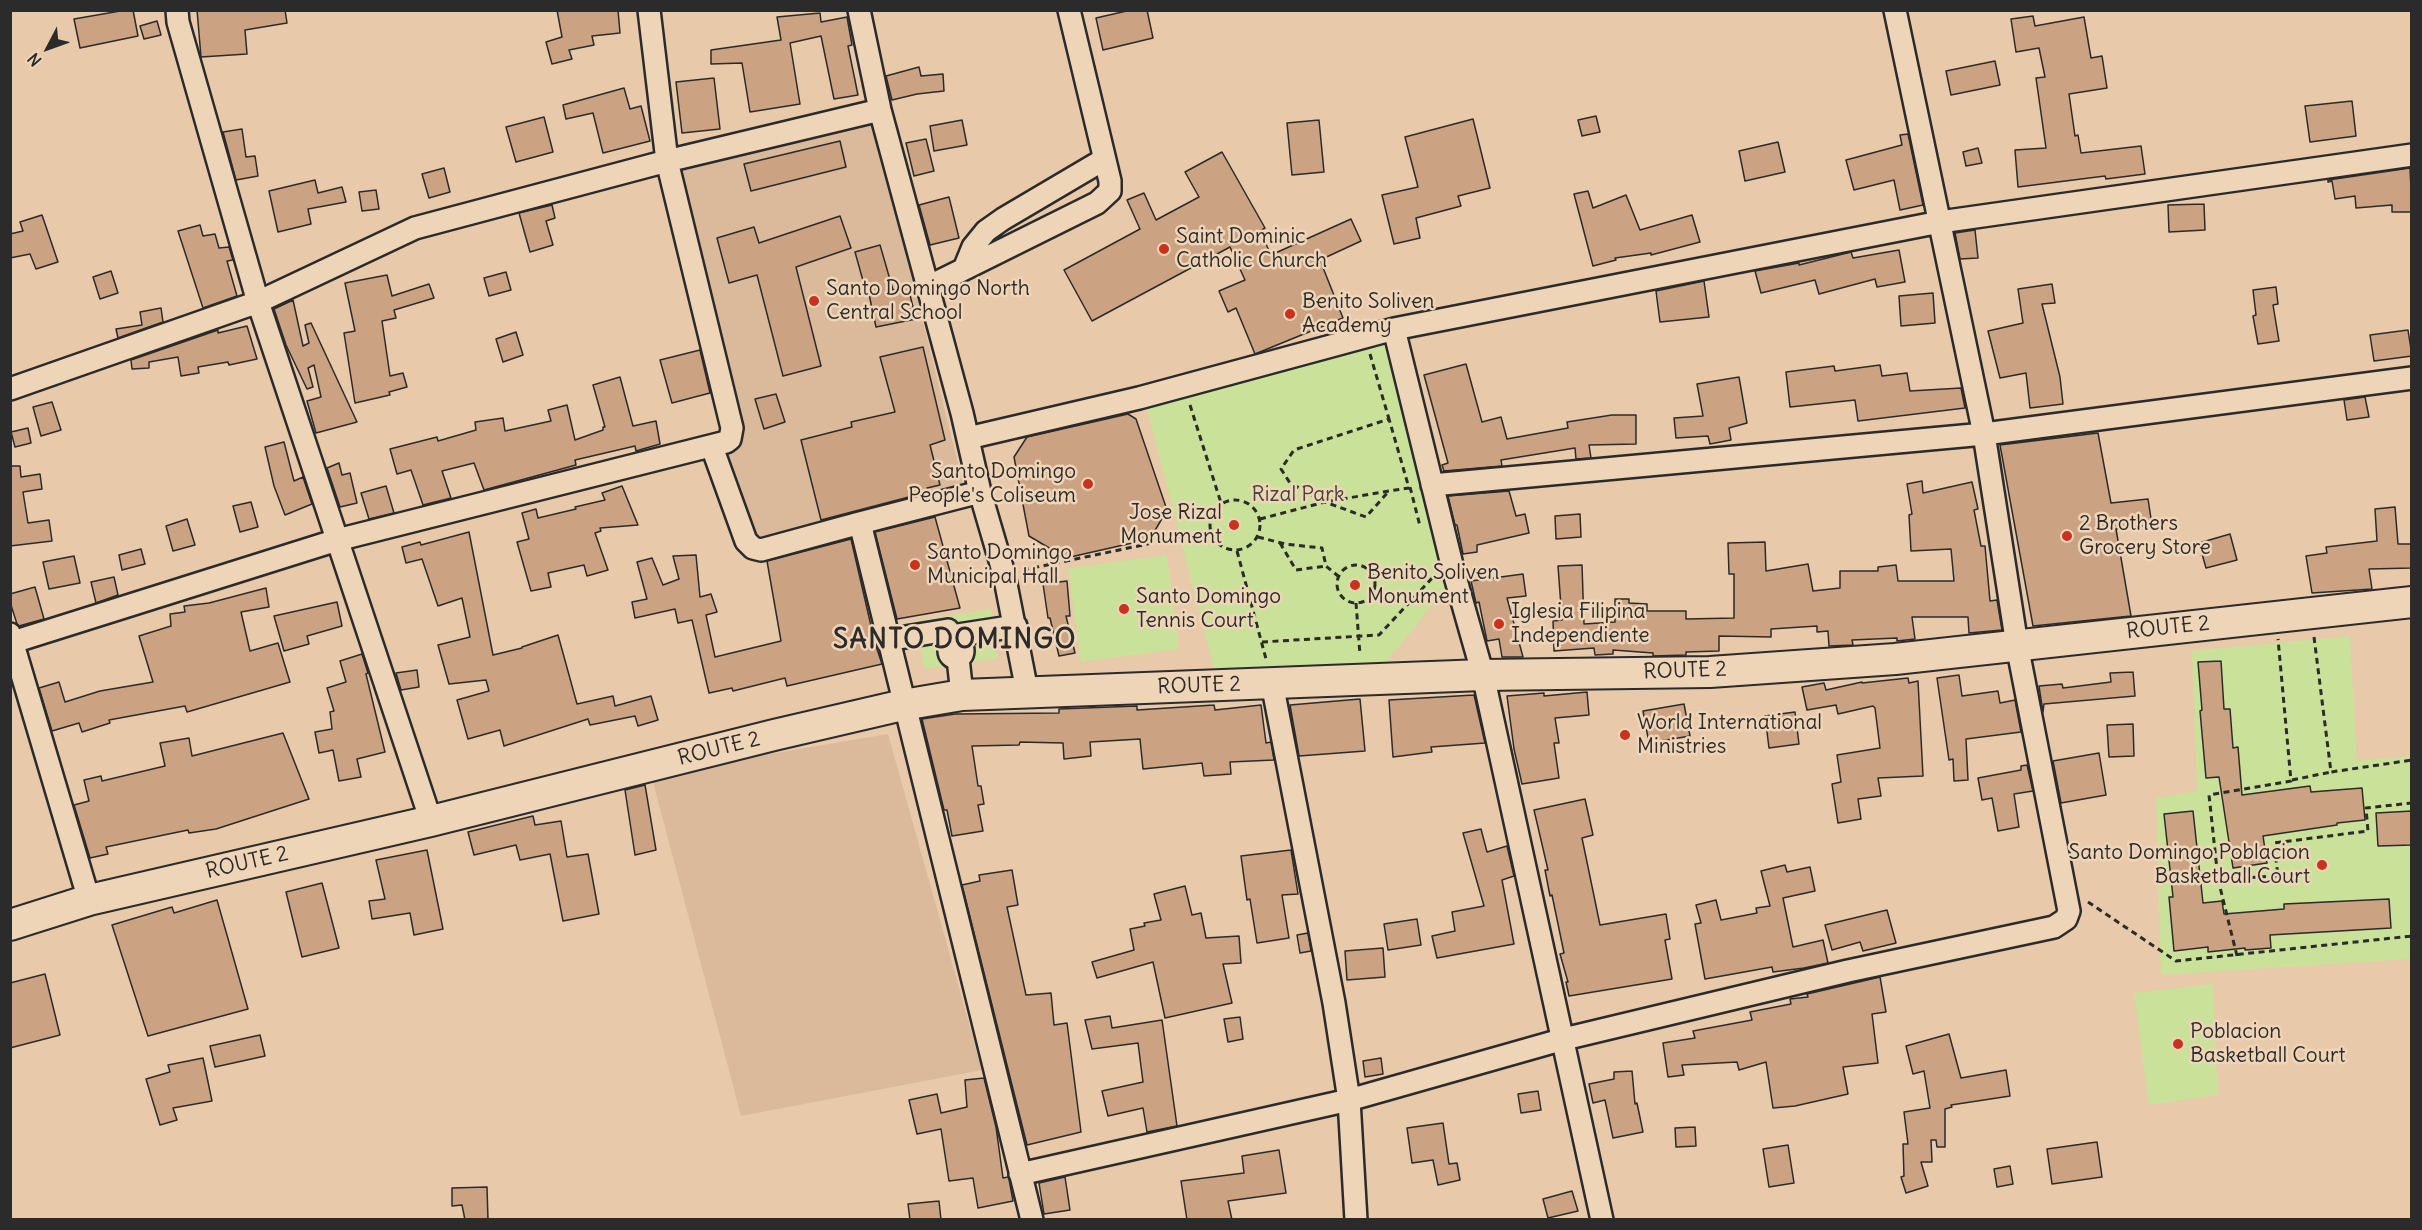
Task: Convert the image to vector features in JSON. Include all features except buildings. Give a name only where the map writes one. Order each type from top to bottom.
[{"type":"highway","name":"ROUTE 2","points":[[10,925],[89,900],[431,821],[774,735],[903,705],[962,695],[1483,675],[1710,672],[1895,659],[2412,602]]},
{"type":"street","points":[[177,10],[178,22],[258,302],[431,821]]},
{"type":"street","points":[[89,900],[12,638],[337,540],[712,447],[730,439],[732,428],[667,161],[649,10]]},
{"type":"street","points":[[859,10],[880,110],[968,438],[980,492],[1004,574],[1027,691]]},
{"type":"street","points":[[926,288],[1097,203],[1110,191],[1110,181],[1103,160],[1069,10]]},
{"type":"street","points":[[1020,1174],[1349,1100],[1564,1039],[1848,971],[2054,927],[2066,919],[2069,910],[2017,645],[1984,434],[1895,10]]},
{"type":"street","points":[[10,388],[258,302],[415,228],[667,161],[880,110]]},
{"type":"street","points":[[968,438],[1139,398],[1394,329],[1940,222],[2412,155]]},
{"type":"street","points":[[964,269],[972,247],[986,231],[1103,160]]},
{"type":"street","points":[[1394,329],[1454,573],[1483,675],[1602,1220]]},
{"type":"street","points":[[1432,485],[1984,434],[2412,378]]},
{"type":"street","points":[[712,447],[746,541],[753,548],[761,550],[980,492]]},
{"type":"street","points":[[860,523],[903,705],[1032,1220]]},
{"type":"street","points":[[888,643],[954,639],[1015,622]]},
{"type":"street","points":[[954,639],[962,695]]},
{"type":"street","points":[[1272,683],[1334,1003],[1349,1100],[1356,1220]]},
{"type":"path","points":[[1190,405],[1221,503]]},
{"type":"path","points":[[1389,491],[1365,517],[1325,502],[1290,483],[1281,469],[1294,450],[1389,419],[1422,531]]},
{"type":"path","points":[[1260,519],[1325,502],[1432,485]]},
{"type":"path","points":[[1236,499],[1251,506],[1260,519],[1258,537],[1245,549],[1237,551],[1220,546],[1210,531],[1211,515],[1221,503],[1236,499]]},
{"type":"path","points":[[1004,574],[1210,531]]},
{"type":"path","points":[[1258,537],[1280,543],[1322,548],[1326,566],[1338,576]]},
{"type":"path","points":[[1280,543],[1296,570],[1326,566]]},
{"type":"path","points":[[1237,551],[1272,683]]},
{"type":"path","points":[[1353,564],[1365,567],[1374,576],[1375,589],[1368,599],[1356,603],[1344,599],[1337,588],[1338,576],[1341,570],[1353,564]]},
{"type":"path","points":[[1262,642],[1379,635],[1435,575],[1432,564]]},
{"type":"path","points":[[1356,603],[1357,637],[1363,680]]},
{"type":"path","points":[[2311,613],[2331,772]]},
{"type":"path","points":[[2276,616],[2291,781]]},
{"type":"path","points":[[2237,956],[2218,879],[2209,795],[2331,772],[2412,760]]},
{"type":"path","points":[[2218,879],[2278,876],[2274,843],[2368,831],[2366,808],[2412,804]]},
{"type":"path","points":[[2064,886],[2176,961],[2412,936]]},
{"type":"shaded area","name":"Santo Domingo North Central School","points":[[874,124],[963,484],[753,539],[722,452],[739,434],[681,168]]},
{"type":"shaded area","points":[[888,734],[982,1070],[741,1116],[651,774]]},
{"type":"green space","name":"Rizal Park","points":[[1389,337],[1447,587],[1378,673],[1216,677],[1145,401]]},
{"type":"green space","name":"Santo Domingo Tennis Court","points":[[1167,555],[1179,649],[1081,662],[1068,568]]},
{"type":"green space","points":[[991,609],[998,658],[924,669],[917,621]]},
{"type":"green space","points":[[2350,636],[2357,761],[2411,756],[2411,959],[2161,975],[2156,798],[2197,791],[2192,651]]},
{"type":"green space","name":"Poblacion Basketball Court","points":[[2213,984],[2218,1095],[2149,1105],[2134,993]]},
{"type":"place","name":"Saint Dominic Catholic Church","points":[[1164,249]]},
{"type":"place","name":"Santo Domingo North Central School","points":[[814,301]]},
{"type":"place","name":"Benito Soliven Academy","points":[[1290,314]]},
{"type":"place","name":"Santo Domingo People's Coliseum","points":[[1088,484]]},
{"type":"place","name":"Jose Rizal Monument","points":[[1234,525]]},
{"type":"place","name":"2 Brothers Grocery Store","points":[[2067,536]]},
{"type":"place","name":"Santo Domingo Municipal Hall","points":[[915,565]]},
{"type":"place","name":"Benito Soliven Monument","points":[[1355,585]]},
{"type":"place","name":"Santo Domingo Tennis Court","points":[[1124,609]]},
{"type":"place","name":"Iglesia Filipina Independiente","points":[[1499,624]]},
{"type":"place","name":"World International Ministries","points":[[1625,735]]},
{"type":"place","name":"Santo Domingo Poblacion Basketball Court","points":[[2322,865]]},
{"type":"place","name":"Poblacion Basketball Court","points":[[2178,1044]]},
{"type":"district","name":"SANTO DOMINGO","points":[[955,640]]}]
